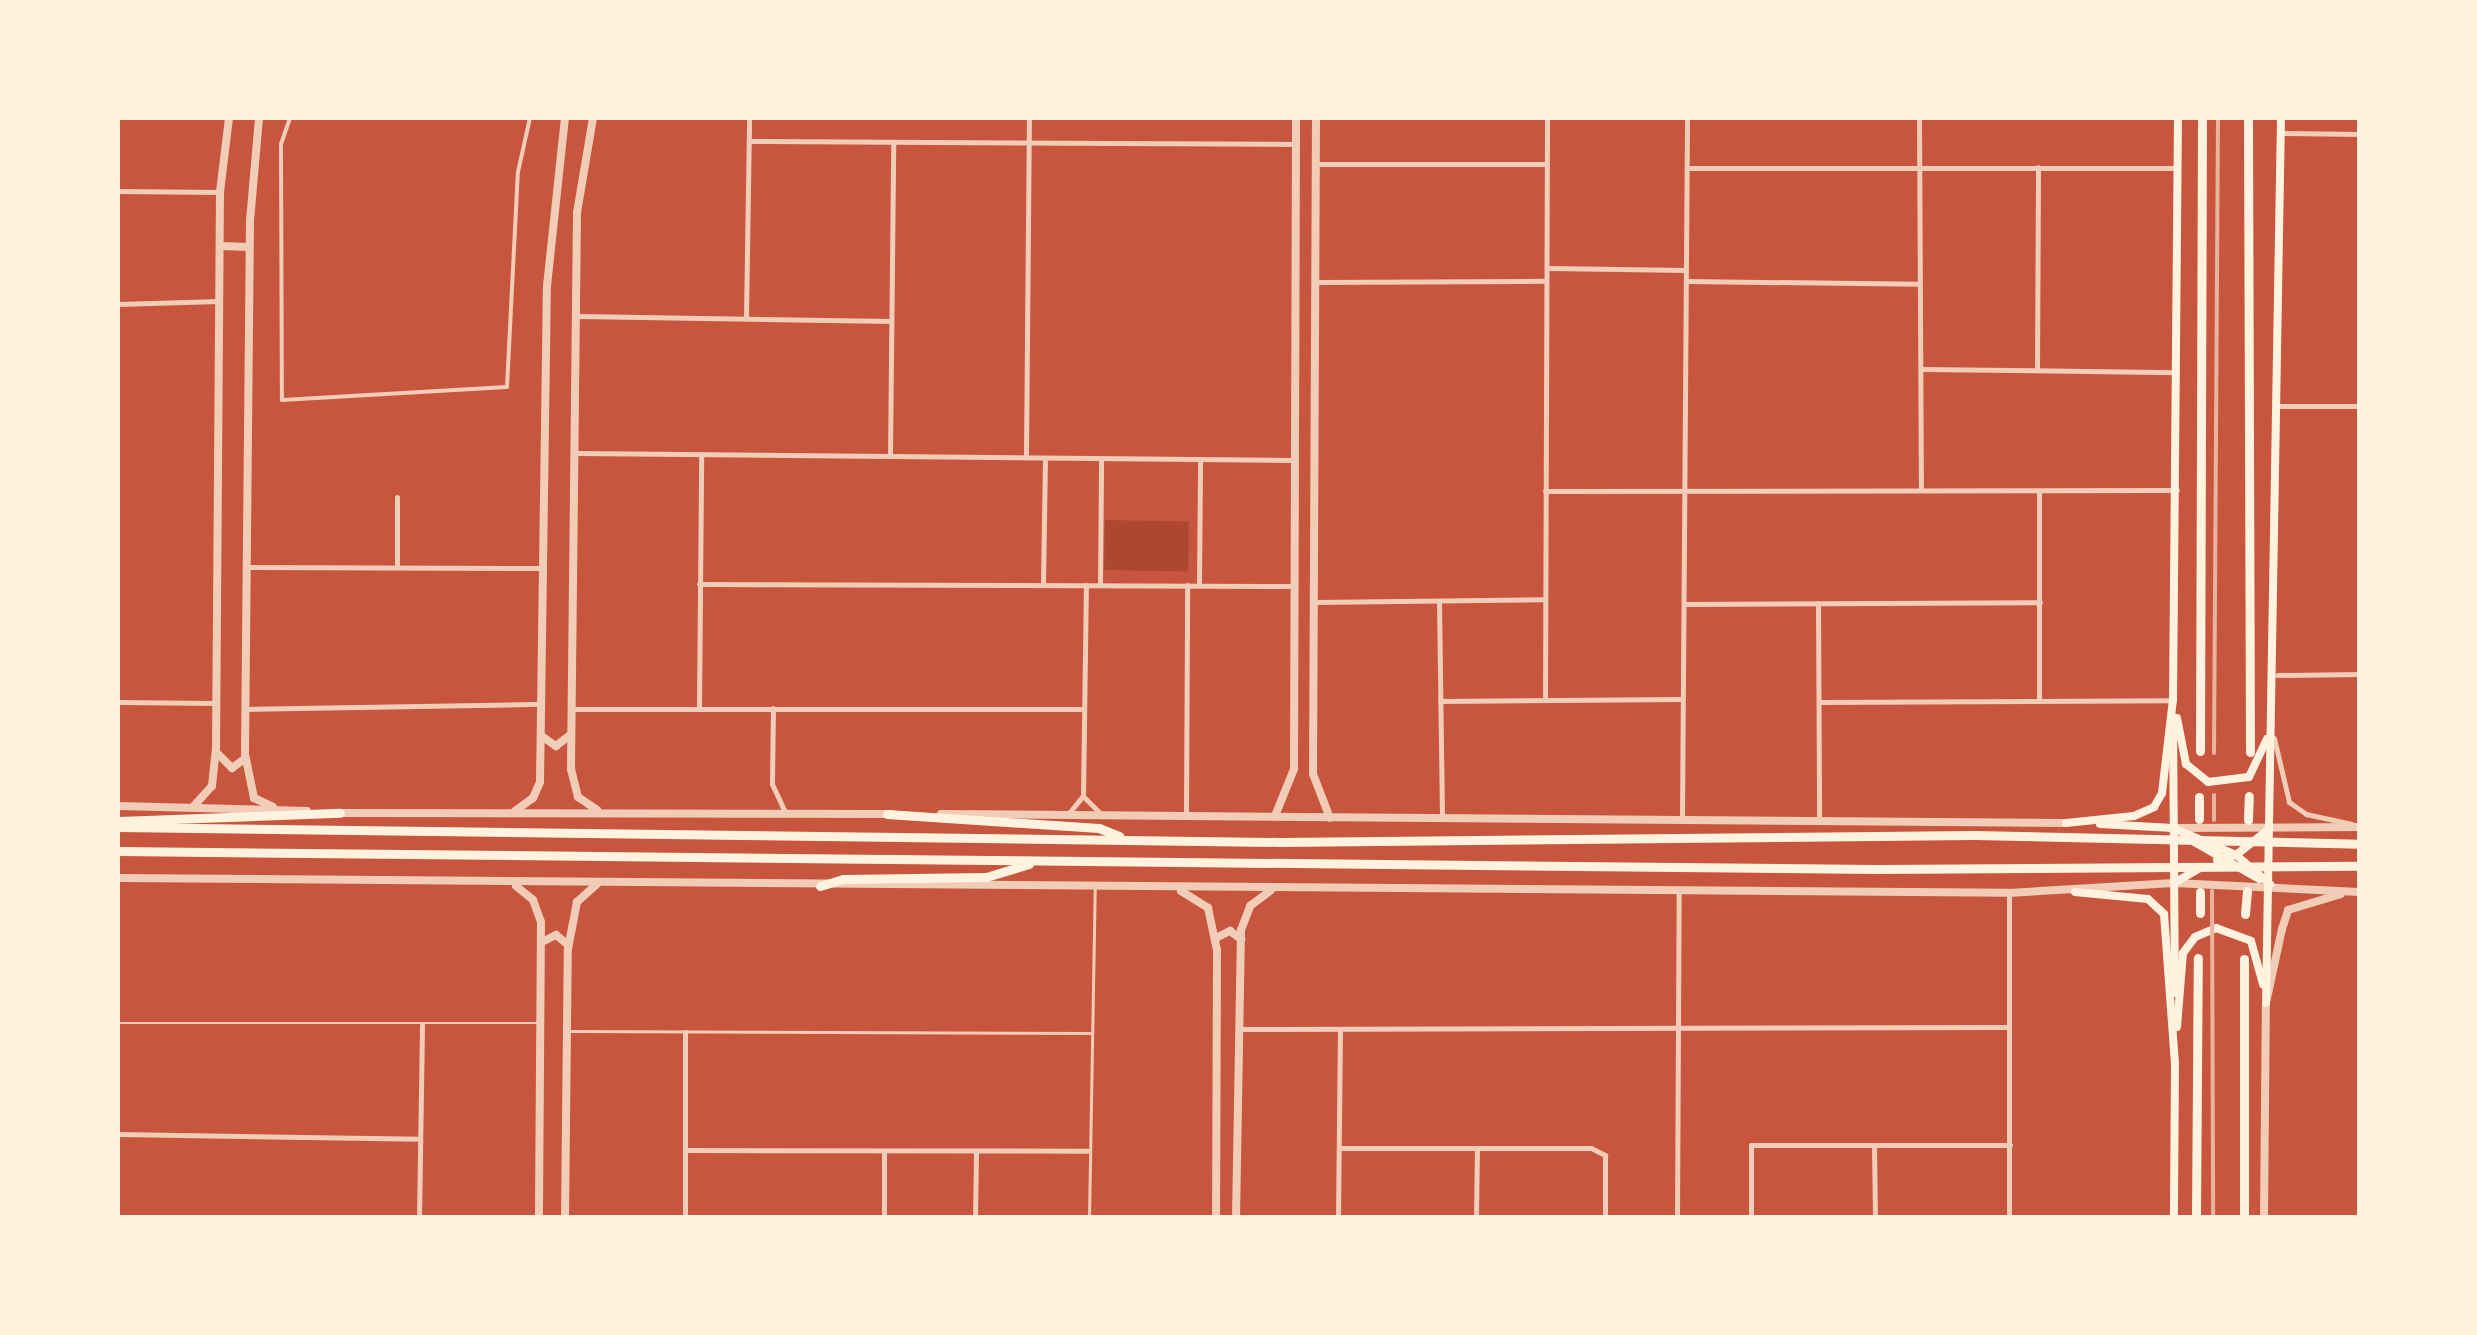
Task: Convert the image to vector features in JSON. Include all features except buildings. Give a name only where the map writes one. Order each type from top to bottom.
[{"type":"main road","points":[[2174,1218],[2178,118]]},
{"type":"main road","points":[[2200,751],[2202,118]]},
{"type":"main road","points":[[2248,118],[2250,752]]},
{"type":"main road","points":[[2266,1003],[2270,724],[2276,674],[2281,118]]},
{"type":"main road","points":[[2173,700],[2186,764],[2208,782],[2250,777],[2270,724]]},
{"type":"main road","points":[[2066,823],[2134,816],[2154,807],[2162,793],[2173,700]]},
{"type":"main road","points":[[2248,820],[2249,796]]},
{"type":"main road","points":[[2199,797],[2199,819]]},
{"type":"main road","points":[[118,824],[340,813]]},
{"type":"main road","points":[[888,814],[1099,828],[1121,838]]},
{"type":"main road","points":[[2066,823],[2173,828],[2236,855],[2270,884]]},
{"type":"main road","points":[[118,824],[1121,838],[1877,838],[2360,844]]},
{"type":"main road","points":[[2173,828],[2215,860],[2270,884]]},
{"type":"main road","points":[[2174,882],[2215,860],[2236,855],[2269,828]]},
{"type":"main road","points":[[118,850],[1877,869],[2360,866]]},
{"type":"main road","points":[[820,886],[843,879],[986,876],[1036,862]]},
{"type":"main road","points":[[2245,914],[2247,891]]},
{"type":"main road","points":[[2075,892],[2148,899],[2164,914],[2176,1063]]},
{"type":"main road","points":[[2200,892],[2200,913]]},
{"type":"main road","points":[[2176,1063],[2183,952],[2196,936],[2216,928],[2250,940],[2259,952],[2266,1003]]},
{"type":"main road","points":[[2196,1218],[2198,958]]},
{"type":"main road","points":[[2244,959],[2244,1218]]},
{"type":"street","points":[[192,807],[212,786],[216,750],[220,192],[229,118]]},
{"type":"street","points":[[259,118],[249,247],[244,754],[254,798],[277,809]]},
{"type":"street","points":[[290,118],[282,144],[282,400],[507,387],[518,172],[530,118]]},
{"type":"street","points":[[510,813],[538,790],[548,286],[565,118]]},
{"type":"street","points":[[592,118],[577,213],[572,782],[578,797],[606,813]]},
{"type":"street","points":[[746,317],[749,118]]},
{"type":"street","points":[[1026,456],[1029,118]]},
{"type":"street","points":[[1275,816],[1294,769],[1296,118]]},
{"type":"street","points":[[1316,118],[1313,774],[1330,818]]},
{"type":"street","points":[[1545,700],[1547,118]]},
{"type":"street","points":[[1682,822],[1687,118]]},
{"type":"street","points":[[1918,118],[1921,491]]},
{"type":"street","points":[[2281,132],[2360,134]]},
{"type":"street","points":[[749,141],[1296,144]]},
{"type":"street","points":[[890,455],[893,144]]},
{"type":"street","points":[[1316,164],[1547,164]]},
{"type":"street","points":[[2036,369],[2038,167]]},
{"type":"street","points":[[1688,168],[2178,168]]},
{"type":"street","points":[[118,191],[220,192]]},
{"type":"street","points":[[220,246],[249,247]]},
{"type":"street","points":[[1549,268],[1686,270]]},
{"type":"street","points":[[1316,282],[1546,282]]},
{"type":"street","points":[[1686,282],[1919,284]]},
{"type":"street","points":[[118,304],[218,302]]},
{"type":"street","points":[[574,316],[890,321]]},
{"type":"street","points":[[1921,369],[2177,372]]},
{"type":"street","points":[[2279,406],[2360,406]]},
{"type":"street","points":[[575,454],[1292,460]]},
{"type":"street","points":[[699,708],[700,454]]},
{"type":"street","points":[[1043,585],[1045,460]]},
{"type":"street","points":[[1100,585],[1101,460]]},
{"type":"street","points":[[1199,584],[1200,460]]},
{"type":"street","points":[[1546,491],[2178,490]]},
{"type":"street","points":[[2038,699],[2040,491]]},
{"type":"street","points":[[397,497],[397,568]]},
{"type":"street","points":[[1294,527],[1315,526]]},
{"type":"street","points":[[246,567],[544,568]]},
{"type":"street","points":[[699,584],[1294,586]]},
{"type":"street","points":[[1068,813],[1083,796],[1086,585]]},
{"type":"street","points":[[1186,812],[1187,585]]},
{"type":"street","points":[[1315,602],[1545,599]]},
{"type":"street","points":[[1440,600],[1442,818]]},
{"type":"street","points":[[1684,604],[2040,602]]},
{"type":"street","points":[[1818,604],[1819,821]]},
{"type":"street","points":[[2276,674],[2360,674]]},
{"type":"street","points":[[1440,701],[1683,700]]},
{"type":"street","points":[[1819,702],[2173,700]]},
{"type":"street","points":[[118,702],[215,703]]},
{"type":"street","points":[[246,709],[542,704]]},
{"type":"street","points":[[773,708],[772,784],[787,814]]},
{"type":"street","points":[[572,709],[1084,709]]},
{"type":"street","points":[[2270,724],[2288,802],[2306,814],[2360,826]]},
{"type":"street","points":[[541,733],[556,746],[572,732]]},
{"type":"street","points":[[216,750],[232,768],[244,754]]},
{"type":"street","points":[[1294,769],[1306,781],[1313,774]]},
{"type":"street","points":[[1083,796],[1100,814]]},
{"type":"street","points":[[118,806],[340,813],[1186,812],[1330,818],[2066,823]]},
{"type":"street","points":[[2173,828],[2360,826]]},
{"type":"street","points":[[118,878],[1094,890],[2010,892],[2075,892],[2174,882],[2270,884],[2357,892]]},
{"type":"street","points":[[565,1218],[568,948],[576,902],[601,882]]},
{"type":"street","points":[[512,884],[538,910],[539,1218]]},
{"type":"street","points":[[1236,1218],[1241,938],[1250,906],[1279,888]]},
{"type":"street","points":[[1177,889],[1208,908],[1216,939],[1216,1218]]},
{"type":"street","points":[[1677,1218],[1679,890]]},
{"type":"street","points":[[2008,1218],[2010,892]]},
{"type":"street","points":[[2264,1218],[2266,1003],[2288,910],[2309,899],[2357,892]]},
{"type":"street","points":[[1216,939],[1226,931],[1241,938]]},
{"type":"street","points":[[540,945],[556,935],[568,948]]},
{"type":"street","points":[[419,1218],[422,1025]]},
{"type":"street","points":[[1238,1029],[2008,1026]]},
{"type":"street","points":[[1338,1218],[1340,1029]]},
{"type":"street","points":[[685,1032],[685,1218]]},
{"type":"street","points":[[118,1134],[420,1138]]},
{"type":"street","points":[[1751,1218],[1752,1145],[2010,1145]]},
{"type":"street","points":[[1874,1146],[1875,1218]]},
{"type":"street","points":[[1339,1148],[1591,1148],[1605,1156],[1605,1218]]},
{"type":"street","points":[[1476,1218],[1477,1148]]},
{"type":"street","points":[[686,1150],[1088,1151]]},
{"type":"street","points":[[884,1151],[884,1218]]},
{"type":"street","points":[[975,1218],[976,1151]]},
{"type":"lane","points":[[1089,1218],[1094,890]]},
{"type":"lane","points":[[118,1023],[540,1023]]},
{"type":"lane","points":[[567,1031],[1092,1033]]},
{"type":"shaded area","points":[[1105,520],[1189,521],[1188,571],[1104,570]]},
{"type":"railway","points":[[2214,753],[2218,118]]},
{"type":"railway","points":[[2214,795],[2214,820]]},
{"type":"railway","points":[[2212,891],[2213,1218]]}]
